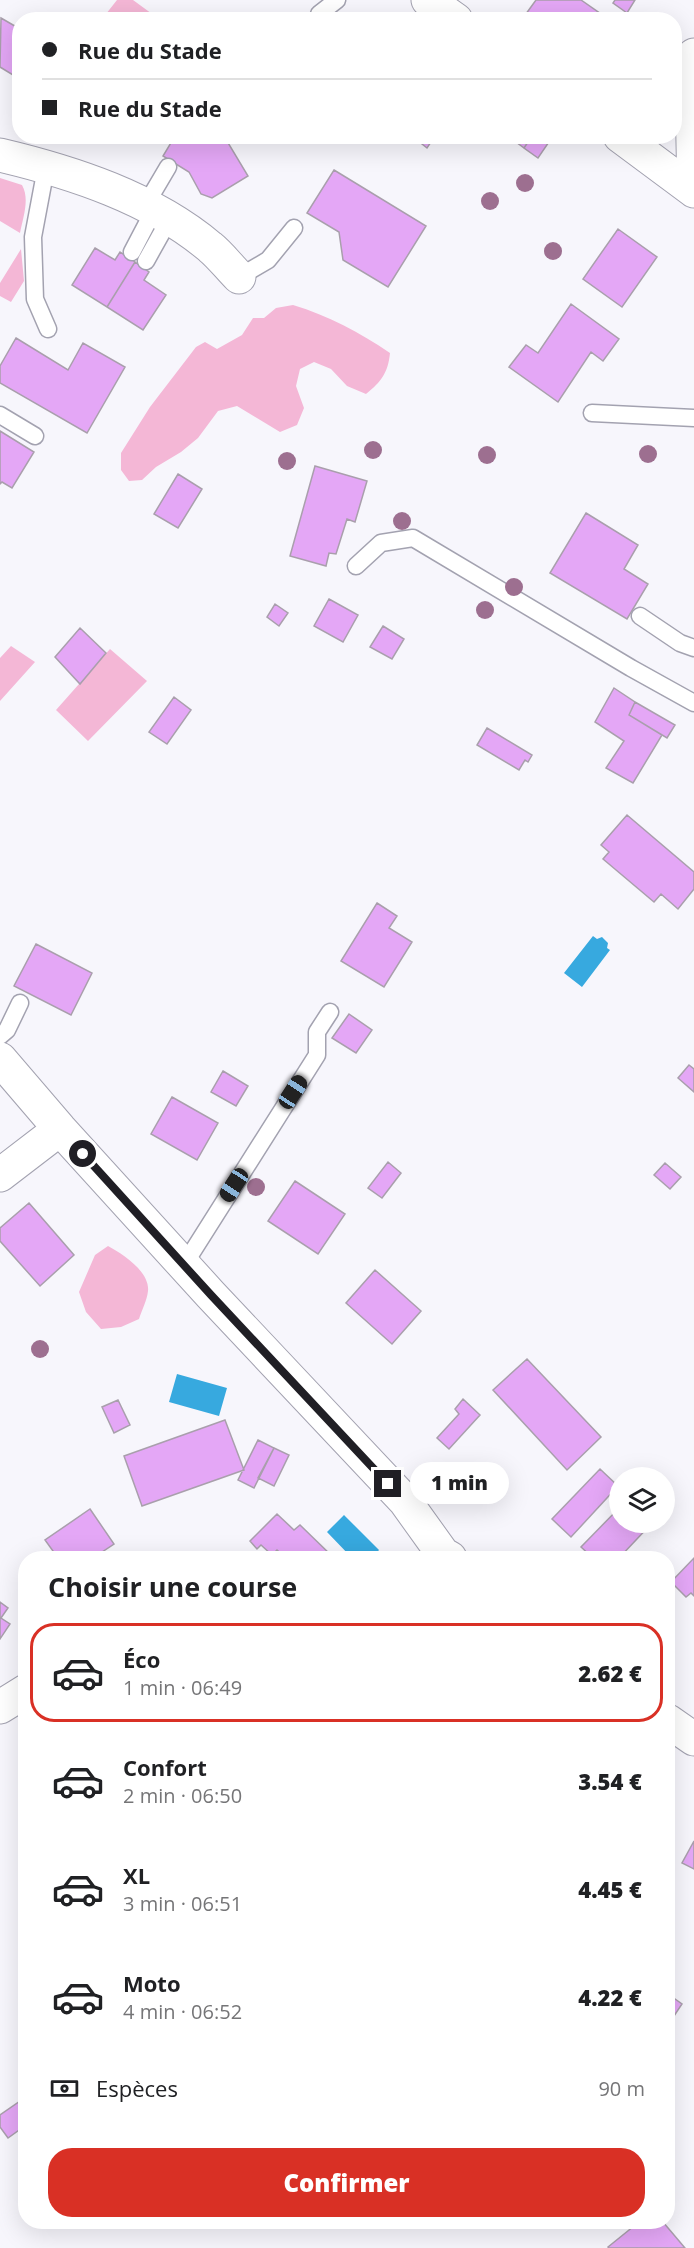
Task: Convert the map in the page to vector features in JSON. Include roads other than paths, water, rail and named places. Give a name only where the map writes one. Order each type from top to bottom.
[{"type":"street","points":[[428,0],[445,12]]},
{"type":"street","points":[[694,67],[694,191]]},
{"type":"street","points":[[631,144],[694,191]]},
{"type":"street","points":[[0,155],[114,190],[156,211],[211,247],[238,277]]},
{"type":"street","points":[[0,1059],[60,1130],[405,1502],[440,1551]]},
{"type":"street","points":[[0,1175],[60,1130]]},
{"type":"street","points":[[0,1707],[18,1696]]},
{"type":"street","points":[[675,1726],[694,1739]]},
{"type":"lane","points":[[322,12],[337,0]]},
{"type":"lane","points":[[139,256],[156,211],[168,167]]},
{"type":"lane","points":[[46,168],[33,237],[35,299],[48,329]]},
{"type":"lane","points":[[238,277],[268,260],[294,228]]},
{"type":"lane","points":[[592,413],[694,418]]},
{"type":"lane","points":[[0,415],[36,436]]},
{"type":"lane","points":[[356,566],[381,543],[413,537],[631,668],[694,703]]},
{"type":"lane","points":[[640,616],[680,643],[694,648]]},
{"type":"lane","points":[[0,1036],[7,1030],[20,1003]]},
{"type":"lane","points":[[184,1265],[317,1055],[317,1032],[330,1012]]},
{"type":"water","points":[[593,936],[597,939],[602,937],[608,943],[607,948],[610,950],[582,987],[564,973]]},
{"type":"water","points":[[177,1374],[227,1388],[219,1416],[169,1402]]},
{"type":"water","points":[[344,1515],[379,1550],[345,1551],[327,1532]]}]
